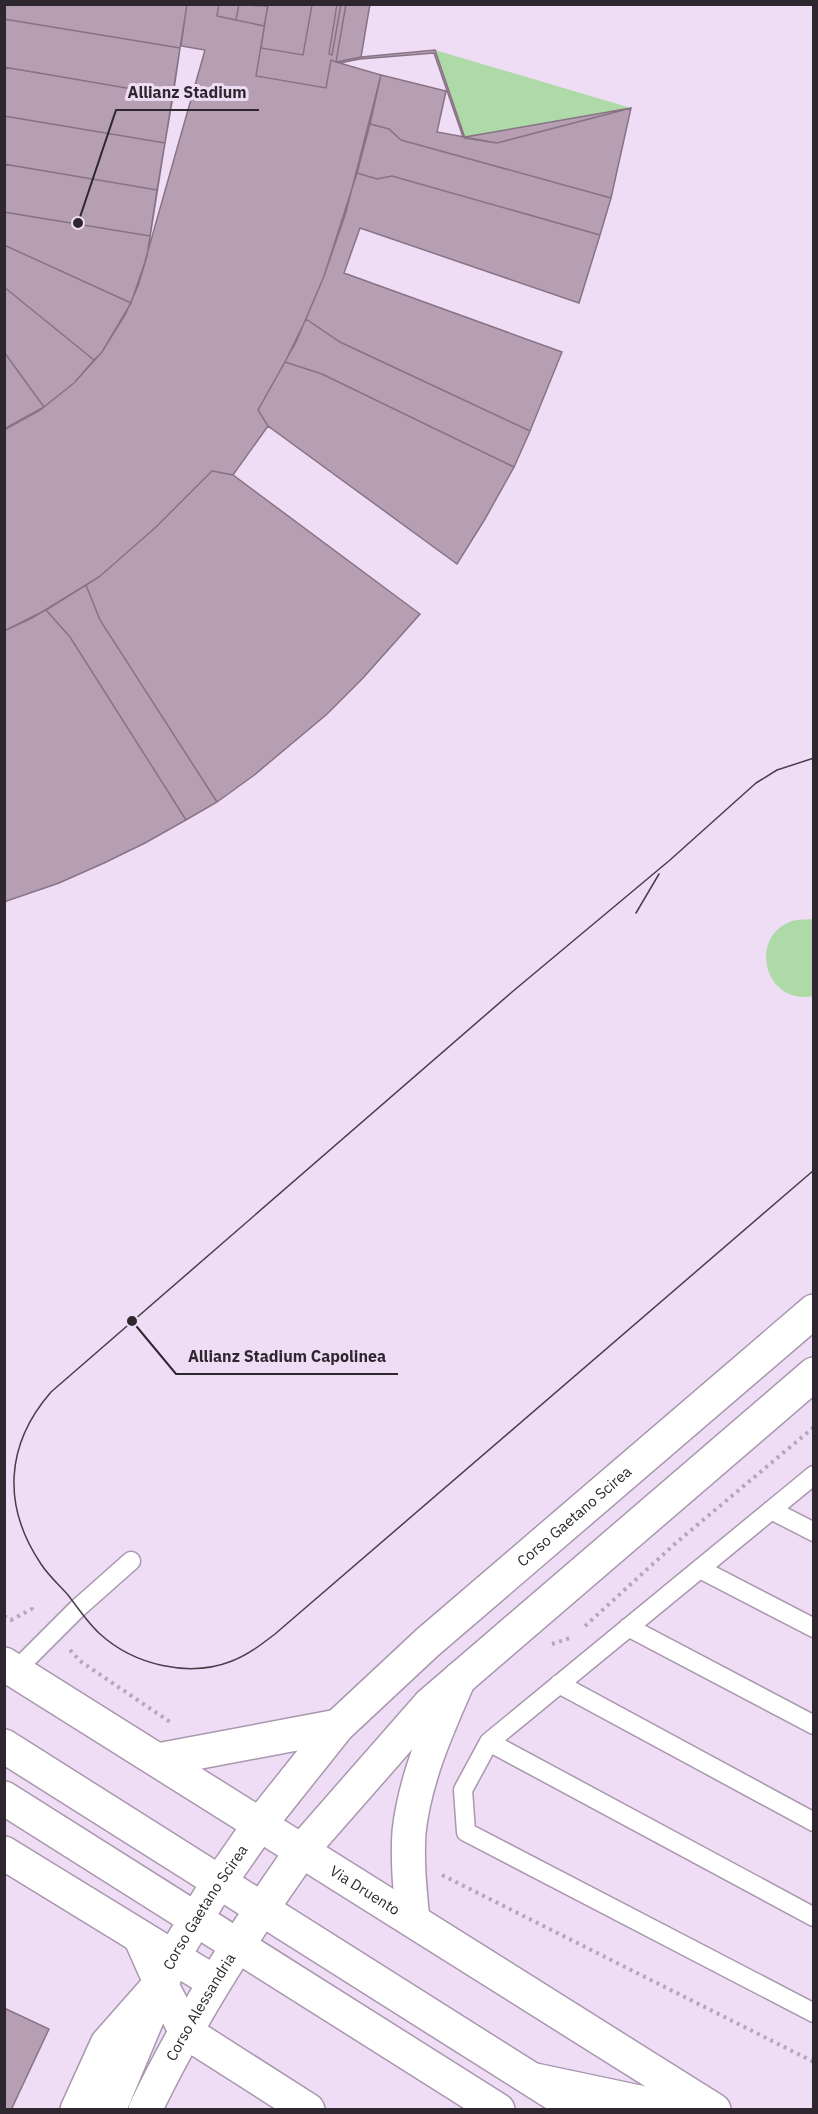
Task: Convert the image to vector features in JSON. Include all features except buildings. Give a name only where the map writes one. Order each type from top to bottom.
[{"type":"street","name":"Corso Gaetano Scirea","points":[[109,2109],[167,1971],[196,1919],[260,1824],[338,1726],[428,1642],[813,1311]]},
{"type":"street","points":[[261,1908],[302,1850],[429,1705],[813,1374]]},
{"type":"street","name":"Via Druento","points":[[10,1667],[714,2109]]},
{"type":"street","points":[[413,1920],[408,1871],[409,1833],[415,1795],[431,1742],[459,1679]]},
{"type":"street","points":[[158,1760],[338,1726]]},
{"type":"street","points":[[4,1746],[580,2109]]},
{"type":"street","points":[[4,1798],[498,2109]]},
{"type":"street","points":[[4,1853],[140,1937],[167,1971],[186,2032],[309,2109]]},
{"type":"street","name":"Corso Alessandria","points":[[145,2109],[164,2070],[214,1982],[261,1908]]},
{"type":"street","points":[[167,1971],[214,1982]]},
{"type":"street","points":[[76,2109],[107,2044],[167,1971]]},
{"type":"street","points":[[533,2080],[677,2109]]},
{"type":"lane","points":[[813,1475],[489,1742],[463,1790],[466,1832],[813,2013]]},
{"type":"lane","points":[[771,1510],[813,1532]]},
{"type":"lane","name":"Via Druento","points":[[10,1667],[131,1560]]},
{"type":"lane","points":[[699,1569],[813,1628]]},
{"type":"lane","points":[[628,1627],[813,1725]]},
{"type":"lane","points":[[559,1684],[813,1822]]},
{"type":"lane","points":[[489,1742],[813,1917]]},
{"type":"path","points":[[432,1871],[813,2062]]},
{"type":"green space","points":[[435,50],[631,108],[611,198],[401,140],[389,129],[370,124],[381,75],[446,91],[437,132],[465,137]]},
{"type":"green space","points":[[811,919],[814,921],[813,996],[796,996],[783,991],[773,981],[766,954],[770,941],[778,929],[792,921]]},
{"type":"tram line","points":[[814,758],[777,770],[756,783],[670,860],[512,992],[51,1392],[36,1412],[17,1454],[14,1476],[15,1498],[28,1542],[50,1576],[91,1625],[114,1645],[129,1654],[163,1666],[180,1668],[215,1666],[238,1659],[275,1634],[814,1170]]},
{"type":"tram line","points":[[636,913],[659,874]]},
{"type":"place","name":"Allianz Stadium","points":[[78,223]]},
{"type":"place","name":"Allianz Stadium Capolinea","points":[[132,1321]]}]
